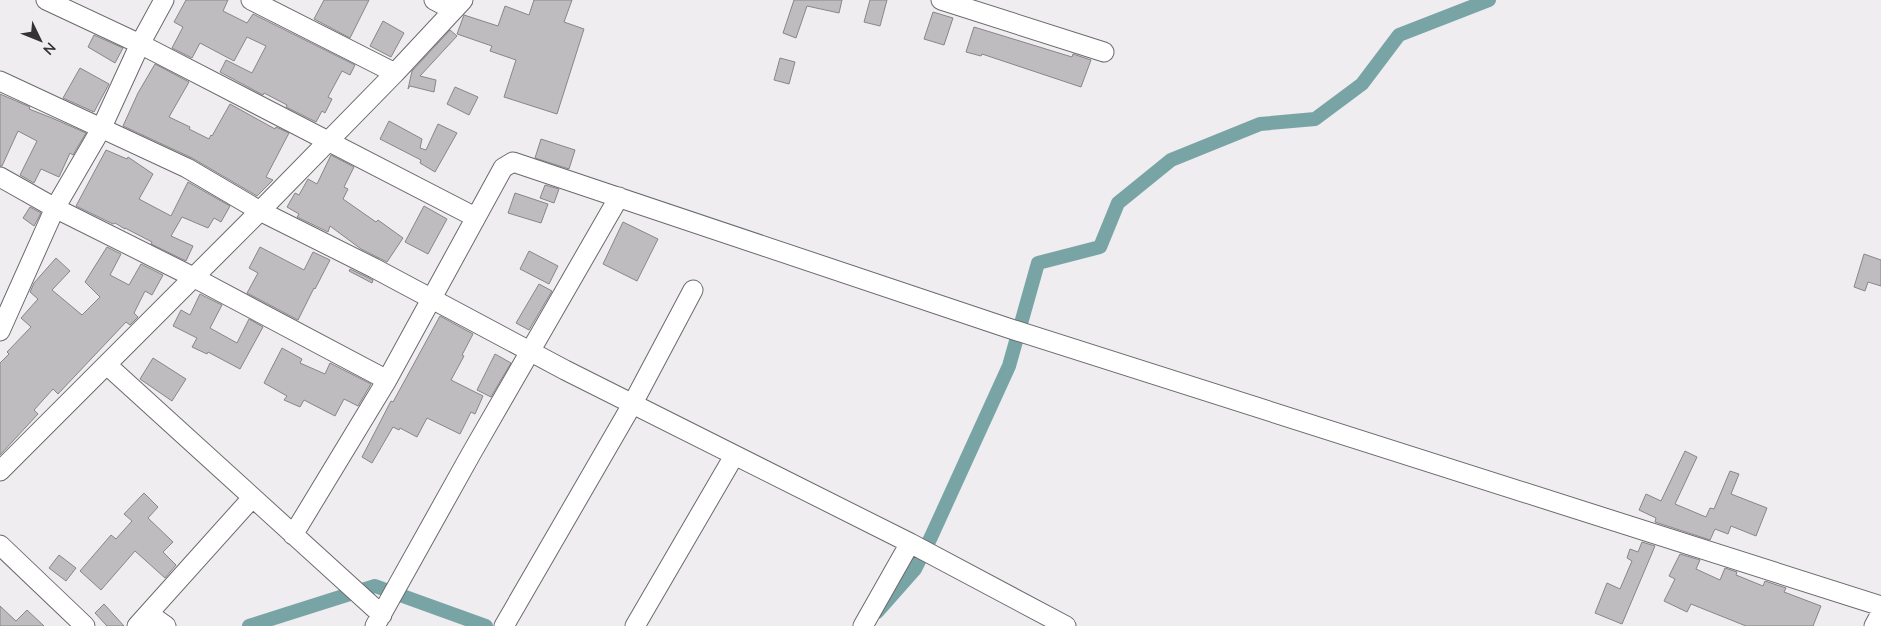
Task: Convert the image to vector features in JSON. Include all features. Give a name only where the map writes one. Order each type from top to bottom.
[{"type":"street","points":[[46,0],[140,44],[475,217]]},
{"type":"street","points":[[0,331],[55,208],[102,129],[140,44],[164,0]]},
{"type":"street","points":[[251,0],[395,73]]},
{"type":"street","points":[[434,0],[458,5]]},
{"type":"street","points":[[941,0],[1104,52]]},
{"type":"street","points":[[0,471],[260,211],[395,73],[458,5]]},
{"type":"street","points":[[0,81],[187,168],[260,211],[734,456],[910,543],[1066,626]]},
{"type":"street","points":[[293,535],[387,380],[503,168],[514,162],[1008,328],[1873,603]]},
{"type":"street","points":[[0,177],[55,208],[193,277],[387,380]]},
{"type":"street","points":[[107,365],[293,535],[379,621],[471,454],[619,197]]},
{"type":"street","points":[[504,626],[633,403],[693,290]]},
{"type":"street","points":[[635,626],[734,456]]},
{"type":"street","points":[[166,626],[143,620],[252,498]]},
{"type":"street","points":[[863,626],[910,543]]},
{"type":"street","points":[[0,545],[85,626]]},
{"type":"street","points":[[1874,626],[1881,613]]},
{"type":"building","points":[[186,0],[228,0],[223,11],[247,23],[253,14],[355,65],[350,75],[342,71],[328,97],[332,99],[325,113],[322,111],[316,122],[286,107],[287,105],[264,93],[263,95],[220,72],[226,60],[252,73],[266,46],[247,37],[234,61],[200,43],[192,58],[172,48],[183,27],[174,22]]},
{"type":"building","points":[[324,0],[369,0],[350,38],[314,19]]},
{"type":"building","points":[[534,0],[572,0],[564,22],[584,29],[557,114],[504,97],[516,60],[490,51],[492,46],[457,34],[464,15],[498,26],[505,6],[529,15]]},
{"type":"building","points":[[794,0],[842,0],[839,13],[807,6],[796,38],[783,33]]},
{"type":"building","points":[[870,0],[887,0],[880,26],[864,22]]},
{"type":"building","points":[[933,12],[953,18],[944,45],[924,39]]},
{"type":"building","points":[[383,21],[404,33],[391,57],[370,46]]},
{"type":"building","points":[[974,27],[1072,57],[1073,54],[1091,60],[1081,87],[982,54],[981,56],[966,52]]},
{"type":"building","points":[[450,30],[457,36],[420,76],[436,80],[434,92],[410,86],[408,89],[412,71]]},
{"type":"building","points":[[94,35],[123,48],[115,63],[88,47]]},
{"type":"building","points":[[780,58],[795,62],[789,84],[774,80]]},
{"type":"building","points":[[155,64],[189,82],[169,117],[190,127],[189,129],[209,139],[230,104],[275,129],[276,127],[289,133],[266,177],[273,180],[257,196],[192,158],[123,126],[138,93]]},
{"type":"building","points":[[80,68],[109,84],[94,112],[63,98]]},
{"type":"building","points":[[455,87],[478,97],[469,115],[447,104]]},
{"type":"building","points":[[0,94],[30,107],[29,109],[86,133],[73,155],[70,153],[59,177],[41,169],[34,183],[20,175],[37,141],[18,131],[2,166],[0,166]]},
{"type":"building","points":[[389,121],[422,139],[420,148],[426,150],[438,124],[457,133],[435,172],[420,163],[421,160],[380,139]]},
{"type":"building","points":[[541,139],[575,150],[569,169],[535,158]]},
{"type":"building","points":[[106,150],[127,159],[128,157],[153,174],[139,199],[171,216],[188,182],[230,206],[221,222],[214,218],[208,228],[182,217],[171,236],[193,246],[186,261],[151,244],[152,242],[115,223],[113,224],[76,206]]},
{"type":"building","points":[[331,155],[354,167],[344,187],[348,189],[343,199],[403,238],[387,262],[361,249],[330,226],[328,232],[297,217],[299,214],[287,207],[295,193],[299,195],[308,179],[317,184]]},
{"type":"building","points":[[545,185],[559,189],[554,203],[540,198]]},
{"type":"building","points":[[515,193],[548,204],[541,223],[508,213]]},
{"type":"building","points":[[424,206],[447,219],[428,254],[405,242]]},
{"type":"building","points":[[30,207],[41,213],[34,226],[23,218]]},
{"type":"building","points":[[623,222],[658,239],[637,281],[603,264]]},
{"type":"building","points":[[107,247],[121,254],[110,275],[129,285],[141,264],[163,275],[152,295],[145,291],[134,313],[138,317],[130,325],[126,322],[58,394],[53,389],[34,410],[38,414],[0,455],[0,363],[9,354],[7,352],[31,327],[21,318],[38,299],[30,292],[34,283],[56,258],[70,271],[52,290],[82,315],[100,297],[85,282]]},
{"type":"building","points":[[260,247],[304,270],[313,252],[330,260],[298,320],[247,293],[258,273],[249,268]]},
{"type":"building","points":[[529,251],[558,266],[549,284],[520,269]]},
{"type":"building","points":[[1864,254],[1881,260],[1881,286],[1868,282],[1865,291],[1854,287]]},
{"type":"building","points":[[350,269],[373,280],[372,283],[349,271]]},
{"type":"building","points":[[539,284],[552,291],[529,330],[516,323]]},
{"type":"building","points":[[200,294],[222,305],[210,328],[237,343],[249,319],[263,327],[240,369],[208,352],[207,354],[192,347],[197,338],[173,326],[181,310],[190,315]]},
{"type":"building","points":[[440,316],[473,334],[451,380],[483,396],[475,414],[471,412],[460,434],[427,418],[417,437],[400,428],[399,430],[393,427],[372,463],[362,457],[391,401],[393,402]]},
{"type":"building","points":[[282,348],[302,359],[300,363],[325,374],[330,363],[371,384],[358,406],[344,399],[335,416],[304,400],[300,407],[284,400],[287,396],[264,383]]},
{"type":"building","points":[[495,354],[511,363],[491,397],[477,390]]},
{"type":"building","points":[[153,358],[186,379],[172,401],[140,379]]},
{"type":"building","points":[[1685,451],[1697,457],[1675,504],[1706,517],[1710,508],[1714,509],[1730,471],[1739,474],[1731,494],[1767,508],[1756,536],[1731,526],[1728,534],[1715,529],[1710,540],[1655,522],[1656,518],[1639,510],[1646,494],[1661,501]]},
{"type":"building","points":[[144,493],[158,507],[148,518],[173,542],[163,552],[176,565],[165,578],[135,551],[101,590],[80,571],[111,535],[116,539],[132,521],[124,514]]},
{"type":"building","points":[[1642,542],[1655,546],[1622,624],[1595,613],[1607,583],[1620,589],[1632,561],[1627,558],[1630,549],[1638,552]]},
{"type":"building","points":[[1680,554],[1700,560],[1696,569],[1720,580],[1725,568],[1737,572],[1736,575],[1763,586],[1765,581],[1786,588],[1784,592],[1821,606],[1813,626],[1746,626],[1691,604],[1687,612],[1664,601],[1675,579],[1669,576]]},
{"type":"building","points":[[59,555],[76,568],[66,581],[49,568]]},
{"type":"building","points":[[104,604],[124,626],[107,626],[95,613]]},
{"type":"building","points":[[0,606],[16,621],[27,610],[44,626],[0,626]]},
{"type":"waterway","points":[[877,612],[915,569],[931,537],[1009,366],[1038,263],[1100,247],[1118,203],[1171,160],[1260,124],[1315,119],[1362,84],[1399,35],[1489,0]]},
{"type":"waterway","points":[[249,626],[375,586],[486,626]]}]
